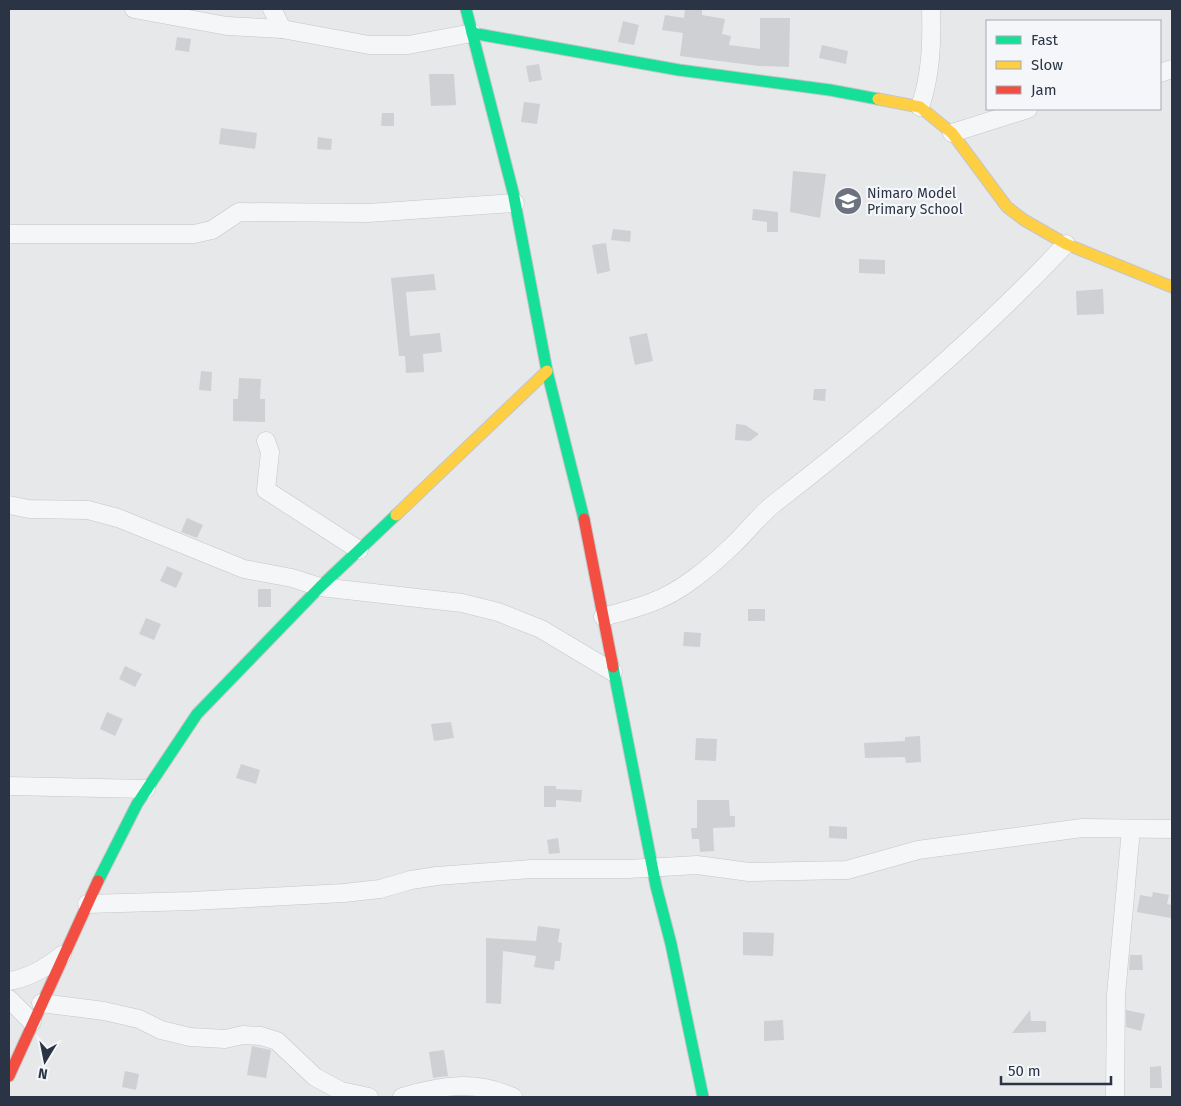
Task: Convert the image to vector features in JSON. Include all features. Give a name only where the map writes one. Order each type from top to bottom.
[{"type":"street","points":[[134,9],[227,26],[282,29],[369,46],[408,45],[472,33],[679,70],[840,92],[920,107],[952,133],[1007,207],[1024,220],[1066,244],[1172,287]]},
{"type":"street","points":[[272,9],[282,29]]},
{"type":"street","points":[[466,9],[515,203],[547,371],[583,514],[613,672],[654,866],[656,886],[671,944],[703,1097]]},
{"type":"street","points":[[920,107],[928,83],[932,37],[931,9]]},
{"type":"street","points":[[952,133],[1025,110]]},
{"type":"street","points":[[9,234],[194,234],[212,230],[239,212],[368,213],[515,203]]},
{"type":"street","points":[[603,617],[650,603],[672,593],[708,568],[734,544],[759,516],[831,459],[958,351],[1066,244]]},
{"type":"street","points":[[9,1076],[87,904],[146,789],[197,714],[320,587],[547,371]]},
{"type":"street","points":[[266,441],[270,452],[266,490],[359,550]]},
{"type":"street","points":[[9,505],[29,509],[88,510],[118,518],[244,569],[292,578],[320,587],[462,603],[498,612],[541,629],[613,672]]},
{"type":"street","points":[[9,786],[146,789]]},
{"type":"street","points":[[87,904],[344,893],[380,889],[411,880],[437,876],[531,869],[628,869],[697,865],[749,872],[847,870],[918,850],[1082,828],[1172,830]]},
{"type":"street","points":[[1115,1097],[1116,995],[1131,829]]},
{"type":"street","points":[[9,981],[18,980],[46,968],[64,954]]},
{"type":"street","points":[[9,999],[32,1022]]},
{"type":"street","points":[[41,1003],[104,1011],[139,1020],[161,1030],[190,1038],[225,1039],[243,1035],[261,1036],[277,1041],[315,1077],[341,1091],[369,1097]]},
{"type":"street","points":[[402,1097],[435,1088],[477,1085],[513,1097]]},
{"type":"building","points":[[685,9],[702,10],[702,15],[725,19],[722,34],[731,36],[729,45],[760,49],[760,18],[790,18],[789,67],[759,66],[680,56],[683,33],[662,30],[665,15],[684,18]]},
{"type":"building","points":[[623,21],[639,25],[634,45],[618,42]]},
{"type":"building","points":[[177,37],[191,39],[189,52],[175,50]]},
{"type":"building","points":[[822,45],[848,51],[846,64],[819,58]]},
{"type":"building","points":[[539,64],[542,80],[529,82],[526,66]]},
{"type":"building","points":[[429,74],[454,74],[456,105],[431,106]]},
{"type":"building","points":[[524,102],[540,104],[537,124],[521,122]]},
{"type":"building","points":[[382,113],[394,113],[394,126],[381,126]]},
{"type":"building","points":[[221,128],[257,133],[255,149],[219,144]]},
{"type":"building","points":[[318,137],[332,139],[331,150],[317,149]]},
{"type":"building","points":[[793,171],[826,174],[820,218],[790,212]]},
{"type":"building","points":[[753,209],[778,212],[778,232],[767,232],[767,222],[752,220]]},
{"type":"building","points":[[613,229],[631,231],[630,242],[611,240]]},
{"type":"building","points":[[606,243],[610,271],[597,274],[592,245]]},
{"type":"building","points":[[859,259],[885,260],[885,274],[859,273]]},
{"type":"building","points":[[434,274],[436,290],[406,292],[410,336],[440,333],[442,352],[423,354],[424,372],[406,373],[405,356],[399,356],[391,278]]},
{"type":"building","points":[[1103,289],[1104,314],[1077,315],[1076,291]]},
{"type":"building","points":[[647,333],[653,361],[635,365],[629,337]]},
{"type":"building","points":[[201,371],[212,372],[211,391],[199,390]]},
{"type":"building","points":[[239,378],[261,379],[260,399],[265,399],[265,422],[233,421],[233,399],[238,399]]},
{"type":"building","points":[[814,389],[826,389],[825,401],[813,400]]},
{"type":"building","points":[[736,424],[745,425],[759,434],[750,441],[735,440]]},
{"type":"building","points":[[187,518],[203,525],[197,538],[181,532]]},
{"type":"building","points":[[167,566],[183,573],[176,588],[160,581]]},
{"type":"building","points":[[258,589],[271,589],[271,607],[258,607]]},
{"type":"building","points":[[748,609],[765,609],[765,621],[748,621]]},
{"type":"building","points":[[146,618],[161,624],[154,640],[139,634]]},
{"type":"building","points":[[684,632],[701,633],[700,647],[683,646]]},
{"type":"building","points":[[125,666],[142,674],[135,687],[119,679]]},
{"type":"building","points":[[107,712],[123,719],[115,736],[100,729]]},
{"type":"building","points":[[451,722],[454,738],[434,741],[431,724]]},
{"type":"building","points":[[920,736],[921,762],[906,763],[905,757],[865,758],[864,743],[905,741],[905,737]]},
{"type":"building","points":[[696,738],[717,739],[716,761],[695,760]]},
{"type":"building","points":[[241,764],[260,770],[256,784],[236,778]]},
{"type":"building","points":[[544,786],[556,786],[556,789],[582,790],[581,802],[556,800],[556,807],[544,807]]},
{"type":"building","points":[[697,800],[729,800],[730,816],[735,816],[735,827],[713,828],[714,851],[700,852],[699,839],[692,839],[691,828],[697,828]]},
{"type":"building","points":[[829,826],[847,827],[847,839],[829,838]]},
{"type":"building","points":[[558,838],[560,853],[549,854],[547,840]]},
{"type":"building","points":[[1153,892],[1169,895],[1167,904],[1172,905],[1171,918],[1137,912],[1140,895],[1152,897]]},
{"type":"building","points":[[538,926],[560,929],[558,942],[562,943],[560,961],[555,961],[554,970],[534,967],[536,956],[503,951],[501,1004],[486,1003],[486,938],[536,941]]},
{"type":"building","points":[[743,932],[774,933],[773,956],[743,955]]},
{"type":"building","points":[[1130,955],[1142,955],[1143,970],[1129,970]]},
{"type":"building","points":[[1030,1010],[1031,1021],[1046,1021],[1046,1032],[1012,1033]]},
{"type":"building","points":[[1126,1010],[1145,1014],[1141,1031],[1126,1027]]},
{"type":"building","points":[[783,1020],[784,1040],[764,1041],[764,1021]]},
{"type":"building","points":[[252,1046],[271,1050],[266,1078],[247,1075]]},
{"type":"building","points":[[444,1050],[448,1076],[433,1078],[429,1052]]},
{"type":"building","points":[[1161,1066],[1162,1088],[1150,1088],[1150,1067]]},
{"type":"building","points":[[125,1071],[139,1074],[136,1090],[122,1087]]},
{"type":"traffic: fast","points":[[466,9],[513,192],[547,371],[584,519]]},
{"type":"traffic: fast","points":[[472,33],[679,70],[830,90],[878,99]]},
{"type":"traffic: fast","points":[[98,881],[137,804],[197,714],[320,587],[396,515]]},
{"type":"traffic: fast","points":[[613,667],[656,886],[671,944],[703,1097]]},
{"type":"traffic: slow","points":[[878,99],[920,107],[952,133],[1007,207],[1024,220],[1066,244],[1172,287]]},
{"type":"traffic: slow","points":[[396,515],[547,371]]},
{"type":"traffic: jam","points":[[584,519],[613,667]]},
{"type":"traffic: jam","points":[[9,1076],[98,881]]},
{"type":"place","name":"Nimaro Model Primary School","points":[[848,201]]}]
